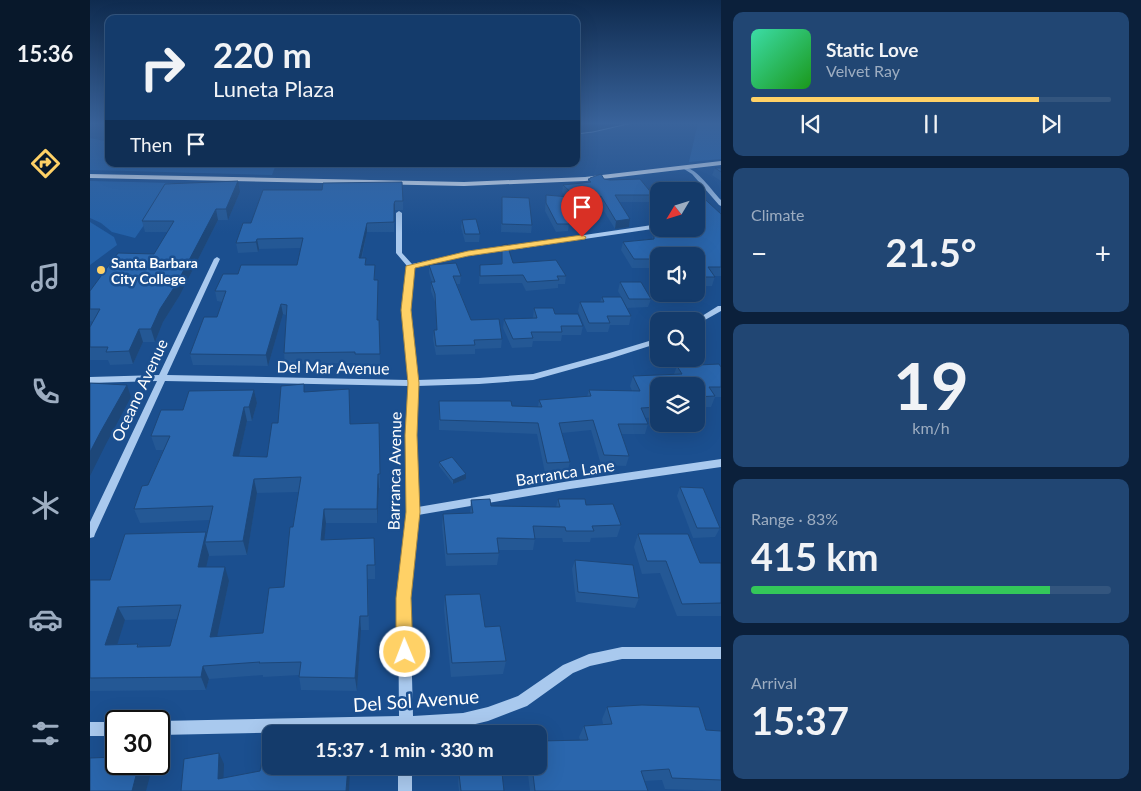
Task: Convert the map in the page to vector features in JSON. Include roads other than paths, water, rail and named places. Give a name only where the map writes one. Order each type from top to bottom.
[{"type":"main road","points":[[90,176],[464,184],[558,181],[721,163]]},
{"type":"street","points":[[686,168],[694,173],[721,204]]},
{"type":"street","points":[[399,213],[399,254],[410,266],[468,254],[650,227]]},
{"type":"street","name":"Oceano Avenue","points":[[90,534],[217,259]]},
{"type":"street","name":"Barranca Avenue","points":[[406,725],[404,598],[413,512],[411,435],[413,383],[406,310],[410,266]]},
{"type":"street","points":[[705,318],[721,308]]},
{"type":"street","name":"Del Mar Avenue","points":[[90,380],[161,378],[413,383],[533,377],[618,354],[650,343]]},
{"type":"street","name":"Barranca Lane","points":[[413,512],[570,485],[721,463]]},
{"type":"street","name":"Del Sol Avenue","points":[[427,725],[488,714],[522,701],[568,669],[589,660],[622,653],[721,653]]},
{"type":"street","points":[[90,729],[105,728]]},
{"type":"street","name":"Del Sol Avenue","points":[[170,728],[262,728]]},
{"type":"street","points":[[405,775],[405,791]]},
{"type":"place","name":"Santa Barbara City College","points":[[101,270]]}]
